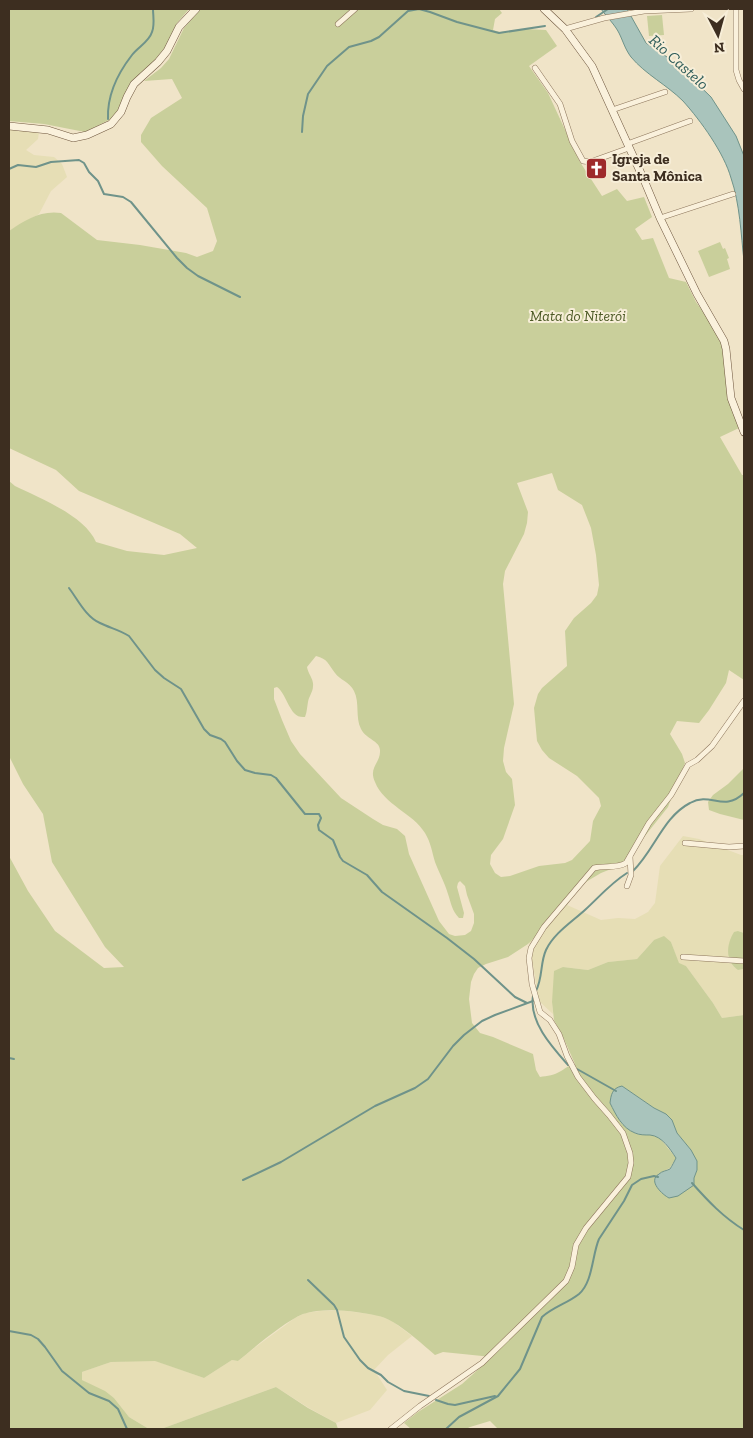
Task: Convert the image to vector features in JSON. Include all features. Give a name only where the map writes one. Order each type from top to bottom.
[{"type":"main road","points":[[9,126],[48,130],[74,138],[87,135],[111,124],[121,112],[134,84],[168,51],[179,27],[196,9]]},
{"type":"main road","points":[[544,9],[550,12],[565,28],[592,66],[660,218],[697,294],[724,341],[731,398],[744,432]]},
{"type":"street","points":[[338,24],[355,9]]},
{"type":"street","points":[[565,28],[604,18],[644,11],[690,9]]},
{"type":"street","points":[[736,9],[736,70],[744,89]]},
{"type":"street","points":[[535,68],[560,104],[572,141],[583,161],[586,162],[690,121]]},
{"type":"street","points":[[612,110],[665,92]]},
{"type":"street","points":[[660,218],[733,194]]},
{"type":"street","points":[[391,1429],[420,1406],[482,1363],[566,1281],[572,1267],[576,1245],[586,1228],[628,1176],[631,1163],[627,1141],[619,1127],[578,1077],[567,1056],[559,1034],[550,1020],[540,1012],[532,984],[529,958],[531,948],[544,927],[594,868],[600,866],[621,866],[626,863],[649,823],[671,795],[688,765],[697,760],[712,746],[744,701]]},
{"type":"street","points":[[685,843],[729,847],[744,846]]},
{"type":"street","points":[[627,886],[631,875],[630,857]]},
{"type":"street","points":[[683,957],[744,961]]},
{"type":"shaded area","points":[[9,129],[39,132],[38,139],[26,150],[34,155],[54,157],[62,164],[67,177],[51,191],[39,214],[9,231]]},
{"type":"shaded area","points":[[683,836],[699,839],[744,855],[744,933],[738,931],[738,970],[744,969],[744,1015],[722,1018],[686,966],[679,964],[671,942],[654,940],[637,959],[608,962],[588,970],[563,967],[552,1001],[553,1014],[539,1001],[529,942],[567,905],[601,920],[635,919],[648,912],[655,903],[660,866]]},
{"type":"shaded area","points":[[347,1311],[377,1315],[392,1321],[412,1336],[388,1355],[374,1370],[387,1390],[370,1410],[336,1423],[276,1387],[161,1429],[149,1429],[129,1417],[114,1398],[82,1380],[82,1372],[111,1362],[144,1360],[156,1361],[204,1378],[232,1360],[238,1361],[295,1318],[305,1313]]},
{"type":"green space","points":[[9,9],[189,9],[177,23],[167,45],[151,65],[134,80],[117,116],[85,132],[44,124],[9,121]]},
{"type":"green space","name":"Mata do Niterói","points":[[201,9],[499,9],[502,13],[495,19],[493,30],[500,32],[526,29],[546,30],[557,46],[529,66],[548,93],[580,162],[602,196],[617,189],[627,201],[644,197],[652,217],[635,229],[642,240],[653,238],[669,278],[686,282],[722,345],[739,428],[720,437],[742,475],[744,475],[744,680],[729,670],[726,683],[699,723],[677,721],[670,734],[685,763],[668,807],[629,856],[626,863],[601,873],[579,886],[567,905],[528,944],[508,957],[478,968],[471,982],[469,999],[472,1023],[480,1033],[533,1054],[536,1070],[540,1077],[554,1074],[575,1064],[554,1020],[552,1002],[554,971],[563,967],[588,970],[608,962],[637,959],[654,940],[664,936],[671,942],[679,963],[686,966],[722,1018],[744,1015],[744,1429],[498,1429],[490,1421],[466,1429],[411,1429],[404,1423],[462,1384],[492,1357],[443,1352],[435,1355],[404,1329],[384,1318],[356,1312],[329,1310],[309,1312],[295,1318],[238,1361],[232,1360],[204,1378],[155,1361],[111,1362],[82,1372],[82,1380],[105,1391],[114,1398],[129,1417],[149,1429],[9,1429],[9,856],[28,891],[55,931],[104,968],[124,967],[105,947],[52,862],[43,814],[23,784],[9,756],[9,481],[72,516],[82,524],[96,542],[127,551],[164,555],[197,548],[180,534],[79,491],[56,470],[9,448],[9,231],[40,214],[54,212],[61,213],[97,240],[140,245],[186,253],[197,257],[213,251],[217,241],[207,208],[162,166],[141,142],[141,135],[151,118],[182,98],[172,79],[144,81],[169,59],[184,28]],"holes":[[[552,473],[558,490],[582,505],[591,528],[599,585],[597,595],[574,618],[565,631],[567,666],[542,688],[538,694],[534,708],[537,741],[549,758],[577,776],[599,798],[601,806],[593,821],[590,841],[572,860],[565,863],[539,866],[510,876],[501,877],[495,873],[490,864],[491,855],[503,839],[515,805],[512,779],[506,772],[503,761],[514,704],[503,584],[505,571],[524,534],[527,523],[528,512],[517,483]],[[316,656],[320,657],[352,688],[357,700],[358,720],[361,729],[378,744],[380,750],[373,772],[375,782],[385,797],[420,826],[425,833],[452,907],[459,918],[463,918],[464,913],[457,887],[460,881],[465,886],[474,914],[474,923],[471,931],[465,935],[455,936],[449,934],[439,921],[409,854],[405,836],[397,829],[383,825],[341,798],[300,754],[291,741],[274,699],[274,688],[277,687],[281,691],[295,714],[305,717],[313,686],[313,681],[307,667]],[[622,1086],[666,1114],[672,1120],[677,1133],[691,1150],[697,1170],[693,1185],[658,1174],[670,1168],[676,1158],[659,1137],[636,1134],[621,1123],[610,1103]]]},
{"type":"green space","points":[[662,15],[664,35],[649,36],[647,16]]},
{"type":"green space","points":[[720,242],[729,258],[727,259],[730,269],[709,277],[698,251]]},
{"type":"green space","points":[[744,768],[744,820],[709,810],[708,802],[713,795],[728,784]]},
{"type":"green space","points":[[734,932],[744,933],[744,969],[738,970],[731,962],[728,947]]},
{"type":"green space","points":[[276,1387],[308,1408],[336,1423],[338,1429],[161,1429]]},
{"type":"water","name":"Rio Castelo","points":[[601,9],[627,9],[646,43],[676,63],[711,97],[736,136],[744,156],[744,261],[740,220],[734,188],[723,158],[697,118],[683,101],[631,57],[617,30]]},
{"type":"water","points":[[622,1086],[666,1114],[672,1120],[677,1133],[691,1150],[697,1161],[694,1185],[678,1196],[669,1198],[655,1184],[656,1177],[670,1169],[676,1158],[671,1151],[654,1136],[637,1134],[630,1131],[620,1121],[612,1108],[610,1103],[613,1092],[616,1088]]},
{"type":"waterway","points":[[108,119],[111,93],[122,69],[152,32],[154,23],[153,9]]},
{"type":"waterway","points":[[302,132],[303,116],[308,94],[327,66],[349,47],[379,37],[408,11],[419,9],[457,22],[499,33],[545,26]]},
{"type":"waterway","points":[[596,17],[608,9]]},
{"type":"waterway","points":[[9,169],[18,165],[36,167],[51,162],[79,160],[84,163],[89,172],[98,181],[104,194],[123,197],[131,202],[187,268],[198,276],[240,297]]},
{"type":"waterway","points":[[69,588],[91,617],[129,636],[155,670],[181,689],[204,729],[210,735],[225,742],[245,770],[271,775],[276,778],[305,814],[319,814],[321,818],[318,825],[319,830],[333,840],[343,861],[367,875],[382,892],[447,938],[474,959],[515,997],[527,1003]]},
{"type":"waterway","points":[[633,871],[666,825],[681,809],[697,800],[730,801],[737,799],[744,793]]},
{"type":"waterway","points":[[536,991],[540,981],[544,955],[549,944],[610,886],[627,873]]},
{"type":"waterway","points":[[533,996],[533,1006],[538,1025],[568,1065]]},
{"type":"waterway","points":[[243,1180],[281,1162],[375,1106],[415,1088],[428,1079],[453,1046],[482,1021],[533,1001]]},
{"type":"waterway","points":[[9,1058],[14,1059]]},
{"type":"waterway","points":[[577,1069],[616,1091]]},
{"type":"waterway","points":[[446,1429],[459,1417],[498,1396],[520,1369],[542,1317],[575,1297],[584,1289],[590,1276],[599,1239],[624,1201],[632,1185],[641,1179],[658,1177]]},
{"type":"waterway","points":[[692,1183],[729,1220],[744,1230]]},
{"type":"waterway","points":[[308,1280],[334,1305],[344,1337],[368,1368],[404,1391],[429,1396]]},
{"type":"waterway","points":[[9,1331],[31,1335],[38,1339],[62,1371],[89,1393],[109,1401],[118,1409],[127,1429]]},
{"type":"waterway","points":[[436,1400],[455,1405],[495,1396]]},
{"type":"place","name":"Igreja de Santa Mônica","points":[[596,168]]}]
